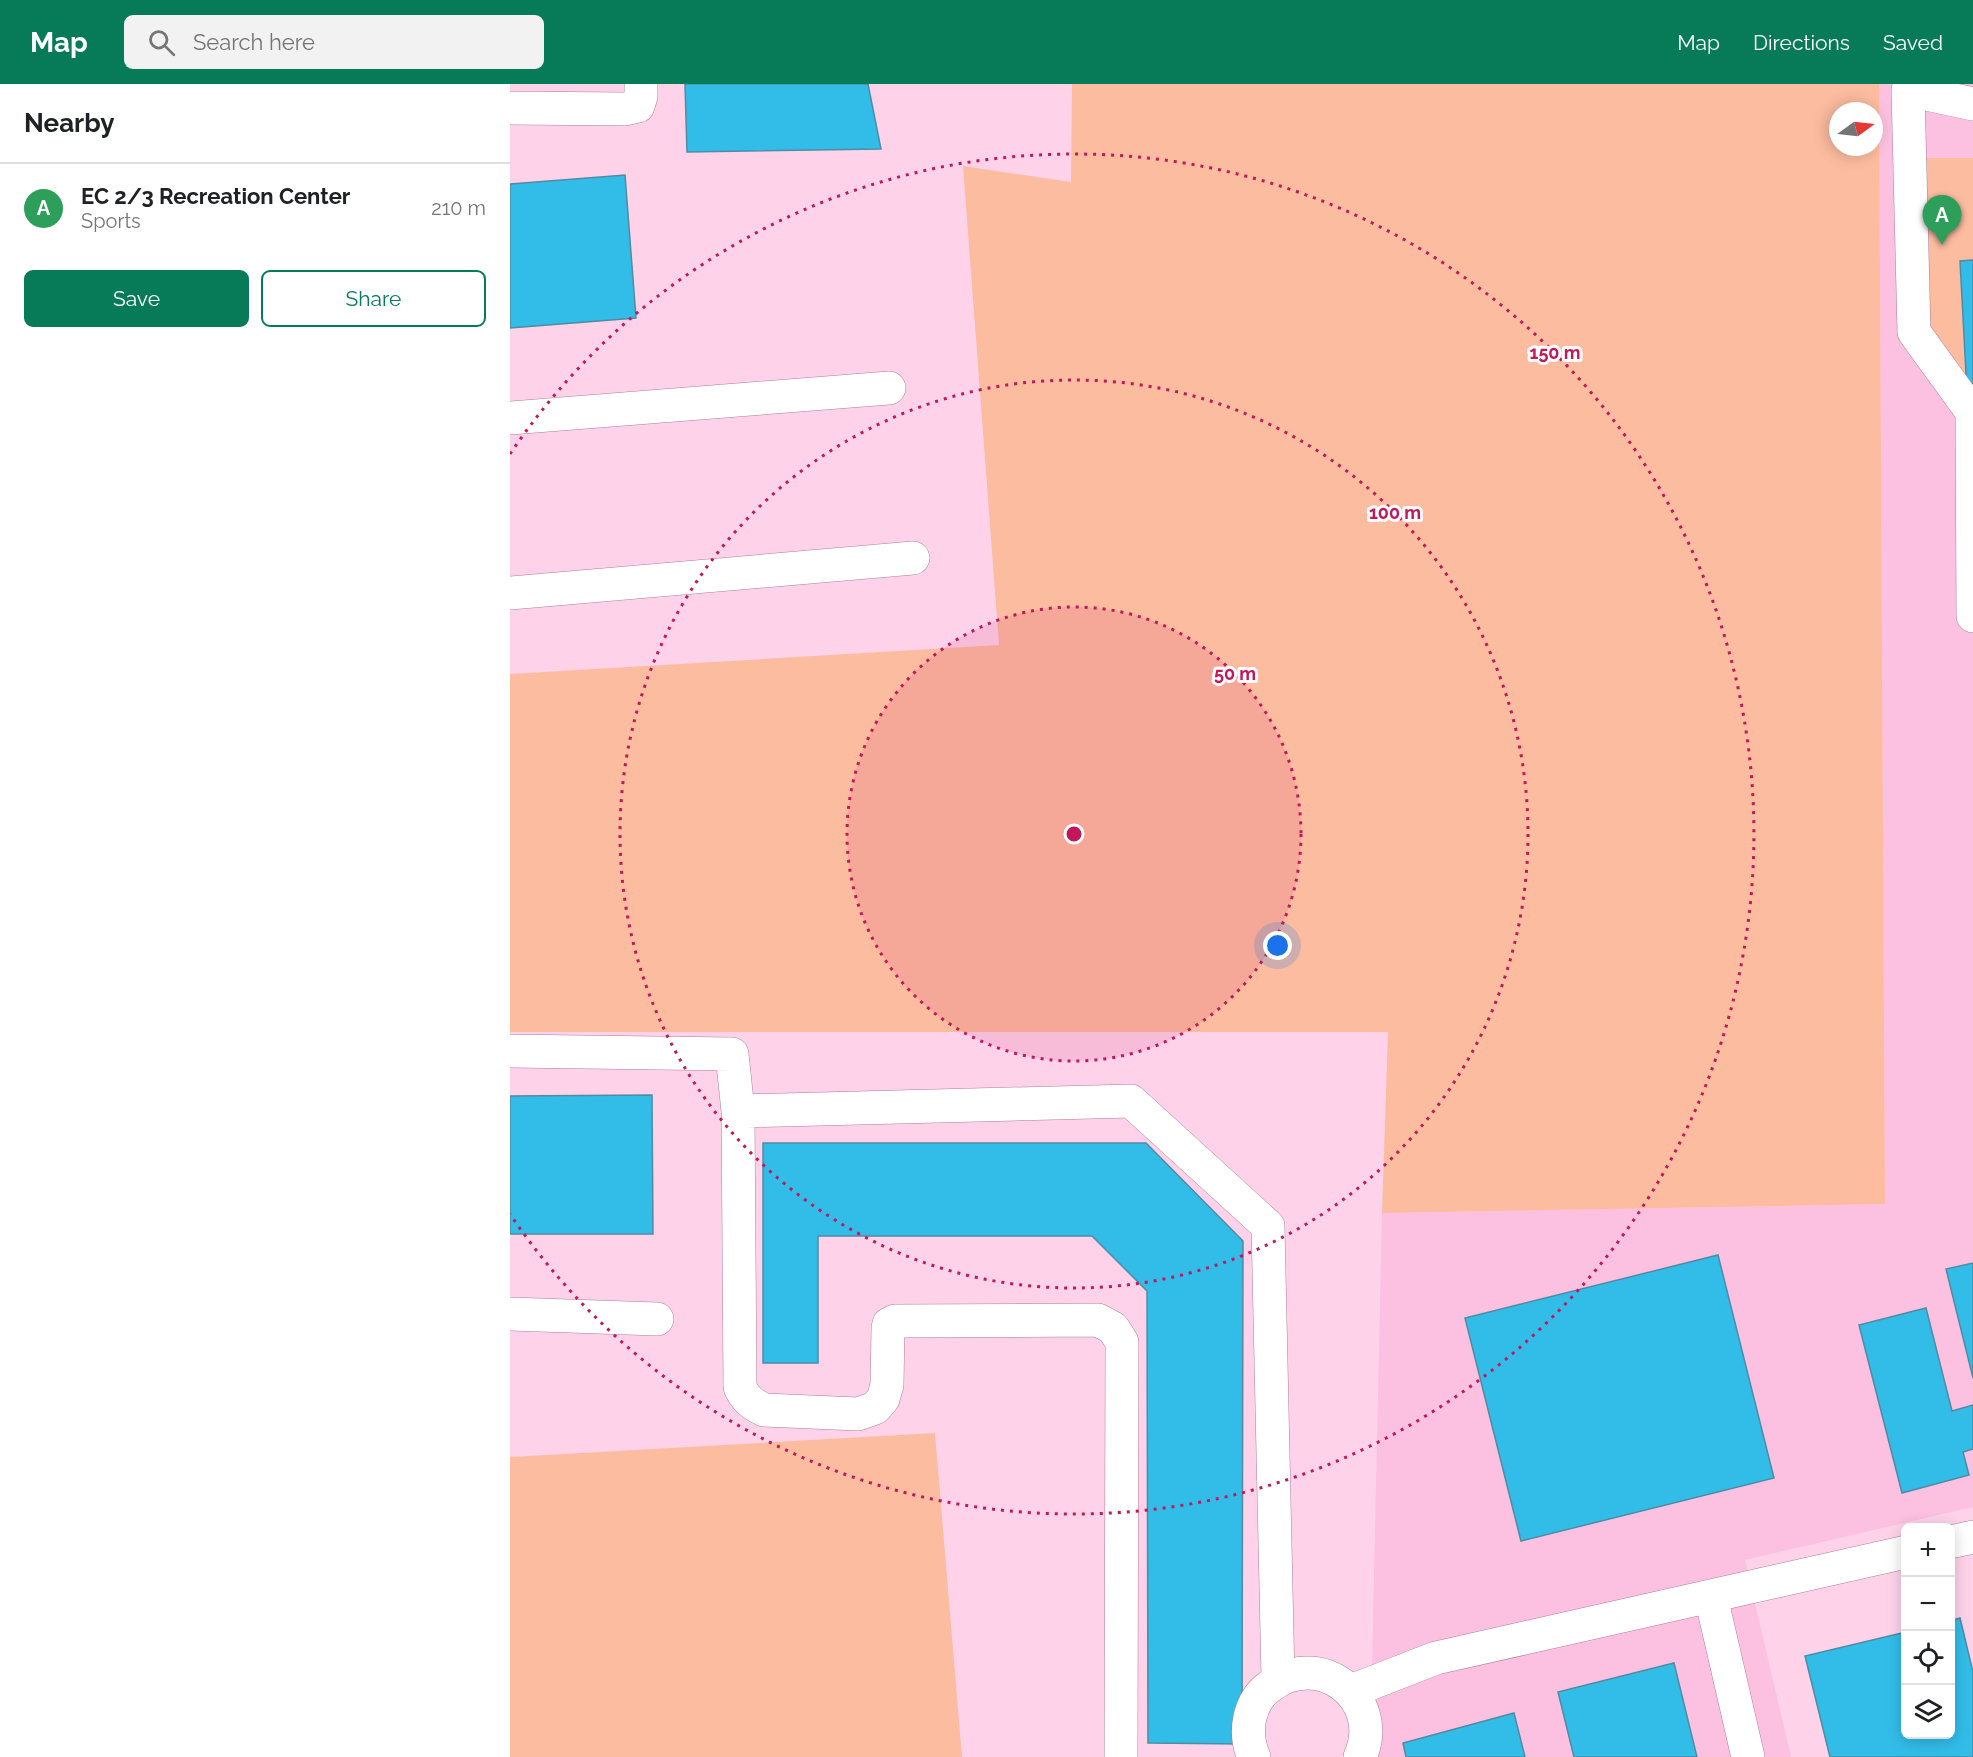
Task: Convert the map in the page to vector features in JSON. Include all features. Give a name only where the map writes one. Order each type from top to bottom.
[{"type":"street","points":[[510,108],[638,106],[641,84]]},
{"type":"street","points":[[1973,104],[1908,90],[1914,332],[1972,412],[1973,616]]},
{"type":"street","points":[[510,418],[889,388]]},
{"type":"street","points":[[510,593],[913,558]]},
{"type":"street","points":[[510,1051],[732,1054],[738,1111],[740,1387],[744,1397],[764,1410],[858,1414],[875,1407],[883,1400],[887,1385],[888,1328],[889,1324],[895,1321],[1098,1320],[1113,1328],[1122,1342],[1121,1757]]},
{"type":"street","points":[[738,1111],[1131,1101],[1268,1226],[1278,1679]]},
{"type":"street","points":[[510,1314],[657,1319]]},
{"type":"street","points":[[1955,1541],[1973,1537]]},
{"type":"street","points":[[1351,1691],[1436,1658],[1901,1553]]},
{"type":"street","points":[[1711,1597],[1748,1757]]},
{"type":"street","points":[[1254,1757],[1250,1748],[1248,1728],[1252,1709],[1262,1692],[1278,1679],[1297,1673],[1316,1673],[1335,1679],[1351,1691],[1362,1708],[1366,1728],[1365,1747],[1360,1757]]},
{"type":"shaded area","points":[[1072,84],[1879,84],[1879,102],[1829,102],[1829,156],[1879,156],[1885,1204],[1382,1213],[1388,1032],[510,1032],[510,674],[999,645],[963,166],[1071,182]]},
{"type":"shaded area","points":[[1879,84],[1973,84],[1973,1507],[1745,1560],[1791,1757],[1370,1757],[1382,1213],[1885,1204],[1879,156],[1883,156],[1883,102],[1879,102]]},
{"type":"shaded area","points":[[1910,158],[1973,158],[1973,399],[1914,332]]},
{"type":"shaded area","points":[[935,1433],[962,1757],[510,1757],[510,1457]]},
{"type":"building","points":[[685,84],[868,84],[881,149],[687,152]]},
{"type":"building","points":[[625,175],[636,318],[510,328],[510,184]]},
{"type":"building","points":[[1973,260],[1973,391],[1967,392],[1960,261]]},
{"type":"building","points":[[652,1095],[653,1234],[510,1234],[510,1096]]},
{"type":"building","points":[[763,1143],[1146,1143],[1243,1241],[1242,1744],[1148,1743],[1147,1291],[1092,1236],[818,1236],[818,1363],[763,1363]]},
{"type":"building","points":[[1718,1255],[1774,1478],[1521,1541],[1465,1318]]},
{"type":"building","points":[[1973,1263],[1973,1378],[1946,1269]]},
{"type":"building","points":[[1926,1308],[1952,1411],[1973,1405],[1973,1449],[1963,1452],[1969,1475],[1902,1493],[1859,1325]]},
{"type":"building","points":[[1960,1618],[1973,1672],[1973,1757],[1830,1757],[1805,1656],[1901,1633],[1901,1739],[1955,1739],[1955,1620]]},
{"type":"building","points":[[1674,1663],[1697,1757],[1574,1757],[1558,1692]]},
{"type":"building","points":[[1514,1713],[1525,1757],[1406,1757],[1403,1743]]},
{"type":"place","name":"EC 2/3 Recreation Center","points":[[1942,245]]}]
